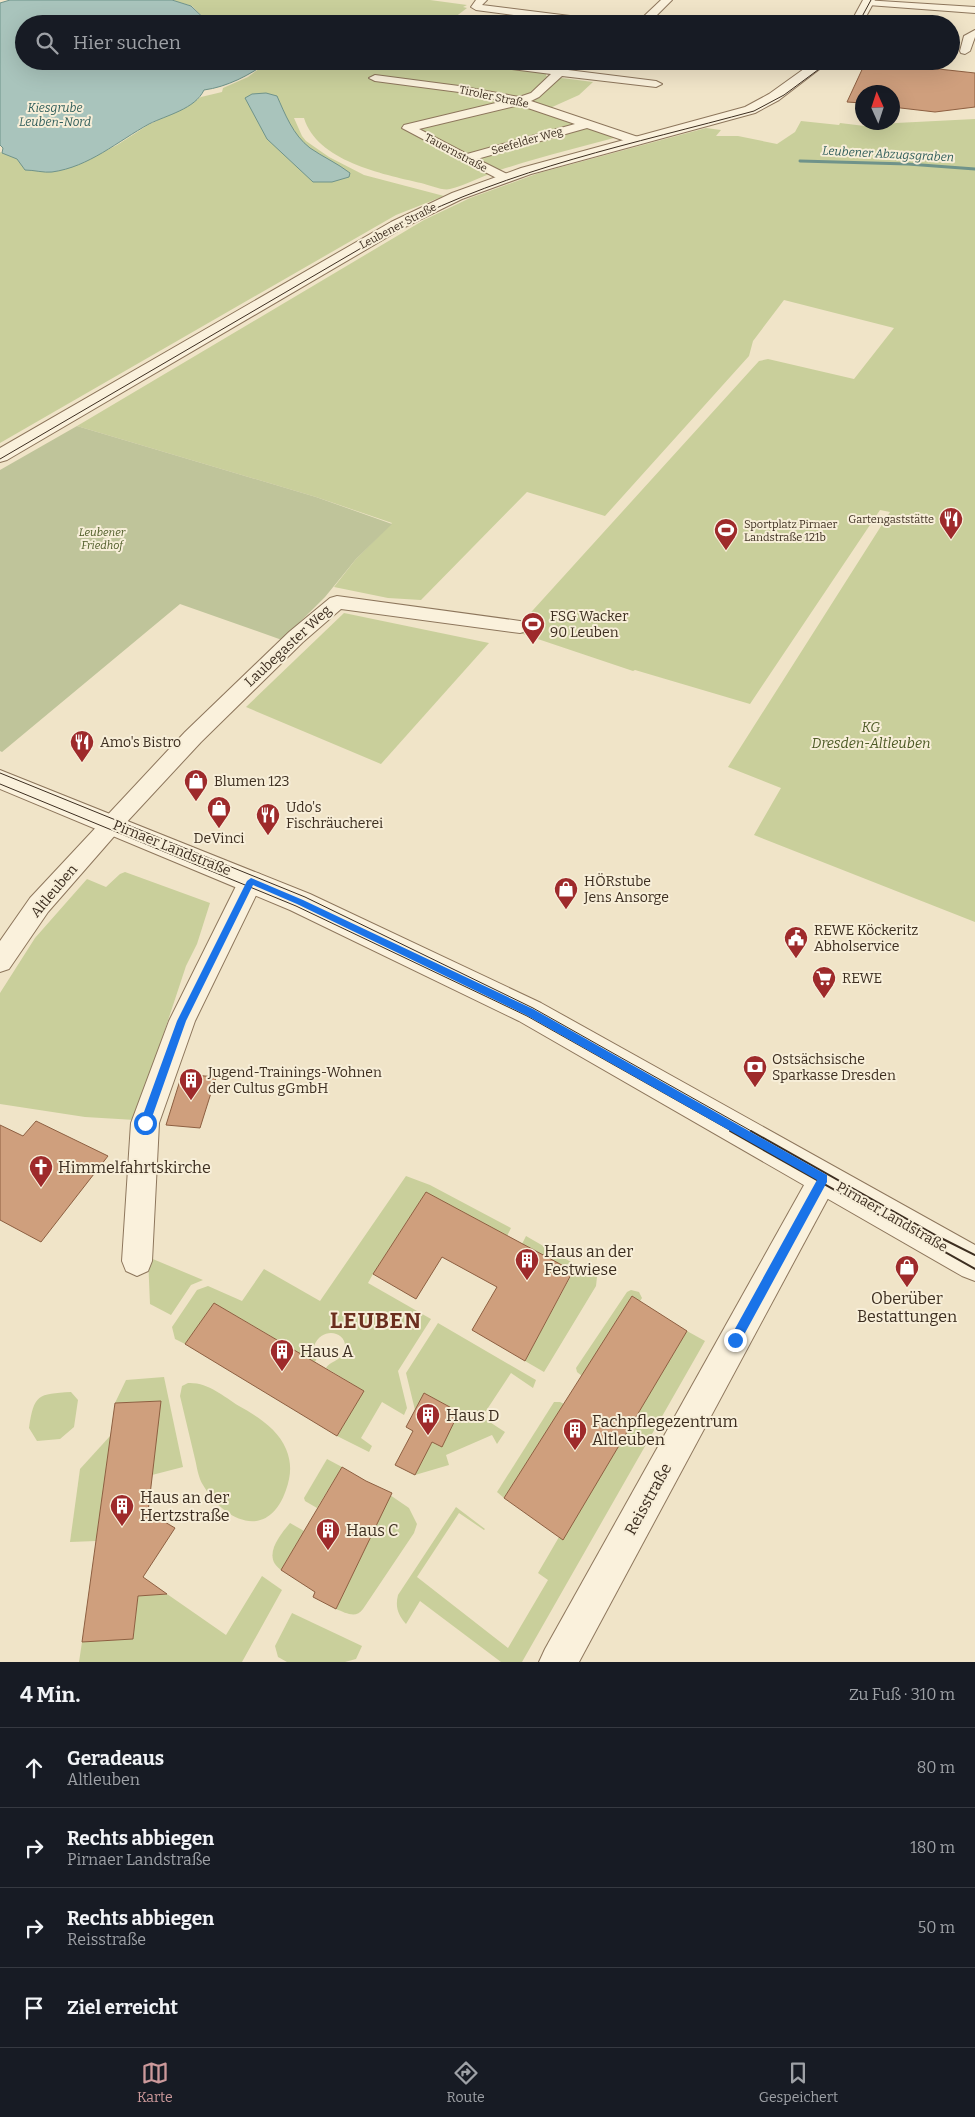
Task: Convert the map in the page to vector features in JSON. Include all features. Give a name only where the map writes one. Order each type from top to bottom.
[{"type":"street","points":[[651,15],[667,0]]},
{"type":"street","points":[[861,15],[868,1],[908,6],[921,4],[975,10]]},
{"type":"street","points":[[960,8],[963,3],[975,3]]},
{"type":"street","points":[[479,4],[551,15]]},
{"type":"street","points":[[966,51],[969,36],[975,33]]},
{"type":"street","name":"Tiroler Straße","points":[[385,70],[375,78],[520,100],[638,141]]},
{"type":"street","points":[[538,70],[656,84]]},
{"type":"street","points":[[520,100],[535,95],[562,70]]},
{"type":"street","name":"Leubener Straße","points":[[0,456],[397,225],[457,196],[504,178],[750,110],[774,97],[812,70]]},
{"type":"street","name":"Tauernstraße","points":[[504,178],[408,128],[520,100]]},
{"type":"street","name":"Seefelder Weg","points":[[466,158],[588,124]]},
{"type":"street","name":"Laubegaster Weg","points":[[112,824],[193,737],[296,637],[337,602],[520,627]]},
{"type":"street","name":"Pirnaer Landstraße","points":[[0,779],[300,902],[530,1012],[975,1264]]},
{"type":"street","name":"Altleuben","points":[[0,962],[39,905],[112,824]]},
{"type":"street","points":[[137,1262],[145,1123],[182,1021],[251,881]]},
{"type":"street","name":"Reisstraße","points":[[558,1662],[823,1179]]},
{"type":"green space","points":[[172,0],[430,0],[467,5],[463,7],[467,8],[458,15],[201,15],[192,6]]},
{"type":"green space","points":[[257,70],[524,70],[546,73],[546,76],[593,82],[579,95],[550,108],[628,134],[516,165],[456,188],[440,189],[370,170],[336,155],[322,145],[311,133],[304,118],[294,118],[306,141],[329,157],[364,175],[444,196],[396,215],[0,443],[0,152],[17,159],[80,164],[201,97],[222,92],[223,88],[248,77]]},
{"type":"green space","name":"KG Dresden-Altleuben","points":[[975,119],[975,922],[754,835],[781,788],[728,767],[890,512],[880,510],[750,704],[635,670],[633,671],[514,631],[759,361],[768,359],[854,379],[894,328],[784,300],[753,341],[749,356],[605,516],[527,492],[421,600],[388,598],[334,587],[356,559],[392,523],[316,497],[77,426],[424,220],[470,198],[539,173],[706,128],[721,130],[716,136],[738,136],[777,144],[795,132],[801,121],[855,125],[855,130],[900,130],[900,123]]},
{"type":"green space","name":"Leubener Friedhof","points":[[77,426],[316,497],[392,524],[356,559],[325,597],[282,640],[180,604],[2,752],[0,751],[0,470]]},
{"type":"green space","points":[[344,613],[489,643],[381,764],[246,707]]},
{"type":"green space","points":[[125,872],[210,903],[197,944],[186,966],[135,1120],[85,1117],[0,1104],[0,993],[35,938],[87,879],[106,887],[120,874]]},
{"type":"green space","points":[[406,1176],[430,1185],[511,1228],[507,1236],[426,1192],[373,1274],[368,1283],[431,1319],[398,1371],[407,1408],[404,1415],[382,1402],[361,1438],[372,1446],[369,1452],[337,1436],[364,1391],[326,1368],[343,1353],[345,1346],[341,1336],[330,1333],[318,1339],[314,1346],[317,1358],[315,1362],[214,1303],[185,1344],[175,1339],[172,1327],[197,1290],[208,1286],[242,1301],[264,1269],[320,1301]]},
{"type":"green space","points":[[526,1236],[597,1277],[596,1286],[544,1372],[525,1361],[573,1272],[522,1244]]},
{"type":"green space","points":[[148,1257],[203,1280],[191,1285],[171,1315],[150,1304]]},
{"type":"green space","points":[[631,1290],[639,1292],[642,1298],[640,1301],[632,1296],[582,1376],[577,1372],[576,1368],[627,1292]]},
{"type":"green space","points":[[438,1323],[536,1380],[533,1388],[511,1373],[482,1417],[505,1432],[497,1444],[492,1435],[446,1455],[449,1465],[415,1475],[432,1442],[442,1446],[459,1412],[424,1393],[415,1410],[406,1373]]},
{"type":"green space","points":[[687,1331],[705,1341],[522,1662],[501,1662],[420,1601],[406,1624],[398,1611],[398,1595],[456,1507],[485,1529],[459,1513],[417,1577],[508,1648],[548,1580],[538,1573],[559,1537],[563,1539]]},
{"type":"green space","points":[[164,1377],[183,1467],[152,1475],[160,1401],[115,1403],[126,1380]]},
{"type":"green space","points":[[188,1383],[209,1387],[253,1414],[278,1435],[289,1459],[289,1480],[278,1506],[268,1516],[257,1521],[234,1516],[212,1498],[203,1485],[198,1472],[180,1396],[182,1386]]},
{"type":"green space","points":[[71,1392],[78,1400],[74,1427],[60,1439],[37,1441],[29,1428],[36,1402],[45,1395]]},
{"type":"green space","points":[[554,1402],[564,1404],[504,1498],[497,1492]]},
{"type":"green space","points":[[111,1435],[96,1541],[70,1542],[80,1469]]},
{"type":"green space","points":[[327,1459],[342,1467],[317,1508],[305,1501],[304,1498]]},
{"type":"green space","points":[[390,1495],[409,1508],[417,1524],[414,1533],[360,1612],[351,1614],[336,1609]]},
{"type":"green space","points":[[290,1523],[304,1531],[281,1570],[275,1565],[273,1559],[274,1546]]},
{"type":"green space","points":[[262,1576],[282,1590],[242,1662],[79,1662],[82,1642],[133,1639],[138,1596],[167,1594],[226,1635]]},
{"type":"green space","points":[[292,1613],[362,1646],[356,1659],[345,1662],[287,1662],[278,1657],[275,1646]]},
{"type":"water","name":"Kiesgrube Leuben-Nord","points":[[10,0],[172,0],[191,6],[200,15],[15,15],[15,70],[256,70],[238,80],[204,90],[200,97],[187,107],[149,124],[78,165],[52,172],[25,170],[17,159],[2,153],[3,148],[0,145],[0,3]]},
{"type":"water","points":[[266,93],[277,96],[290,124],[304,143],[350,173],[349,177],[332,182],[313,182],[267,139],[245,98],[252,94]]},
{"type":"building","points":[[862,70],[948,70],[975,73],[975,107],[935,112],[900,108],[900,85],[855,85],[855,103],[847,102]]},
{"type":"building","name":"Jugend-Trainings-Wohnen der Cultus gGmbH","points":[[182,1074],[216,1077],[200,1128],[166,1125]]},
{"type":"building","name":"Himmelfahrtskirche","points":[[36,1121],[108,1156],[41,1242],[0,1220],[0,1125],[23,1136]]},
{"type":"building","name":"Haus an der Festwiese","points":[[426,1192],[573,1271],[525,1361],[472,1330],[497,1287],[442,1257],[416,1299],[373,1274]]},
{"type":"building","name":"Fachpflegezentrum Altleuben","points":[[632,1296],[687,1331],[563,1540],[504,1498]]},
{"type":"building","name":"Haus A","points":[[214,1303],[364,1391],[337,1436],[185,1344]]},
{"type":"building","name":"Haus D","points":[[424,1393],[459,1412],[442,1447],[432,1442],[415,1475],[395,1465],[413,1431],[406,1427]]},
{"type":"building","name":"Haus an der Hertzstraße","points":[[161,1401],[148,1512],[175,1528],[143,1577],[167,1594],[138,1596],[133,1639],[82,1642],[115,1403]]},
{"type":"building","name":"Haus C","points":[[342,1467],[392,1493],[336,1609],[313,1597],[315,1592],[281,1570]]},
{"type":"waterway","name":"Leubener Abzugsgraben","points":[[800,161],[908,164],[975,169]]},
{"type":"tram line","points":[[863,15],[871,0]]},
{"type":"tram line","points":[[0,459],[399,226],[441,206],[485,188],[573,159],[754,111],[784,95],[818,70]]},
{"type":"tram line","points":[[0,773],[305,897],[533,1008],[753,1132]]},
{"type":"tram line","points":[[0,784],[296,906],[527,1016],[733,1132]]},
{"type":"tram line","points":[[730,1131],[975,1269]]},
{"type":"tram line","points":[[751,1131],[937,1236],[975,1255]]},
{"type":"place","name":"Gartengaststätte","points":[[951,540]]},
{"type":"place","name":"Sportplatz Pirnaer Landstraße 121b","points":[[726,551]]},
{"type":"place","name":"FSG Wacker 90 Leuben","points":[[533,645]]},
{"type":"place","name":"Amo's Bistro","points":[[82,763]]},
{"type":"place","name":"Blumen 123","points":[[196,802]]},
{"type":"place","name":"DeVinci","points":[[219,829]]},
{"type":"place","name":"Udo's Fischräucherei","points":[[268,836]]},
{"type":"place","name":"HÖRstube Jens Ansorge","points":[[566,910]]},
{"type":"place","name":"REWE Köckeritz Abholservice","points":[[796,959]]},
{"type":"place","name":"REWE","points":[[824,999]]},
{"type":"place","name":"Ostsächsische Sparkasse Dresden","points":[[755,1088]]},
{"type":"place","name":"Jugend-Trainings-Wohnen der Cultus gGmbH","points":[[191,1101]]},
{"type":"place","name":"Himmelfahrtskirche","points":[[41,1188]]},
{"type":"place","name":"Haus an der Festwiese","points":[[527,1281]]},
{"type":"place","name":"Oberüber Bestattungen","points":[[907,1288]]},
{"type":"place","name":"Haus A","points":[[282,1372]]},
{"type":"place","name":"Haus D","points":[[428,1436]]},
{"type":"place","name":"Fachpflegezentrum Altleuben","points":[[575,1451]]},
{"type":"place","name":"Haus an der Hertzstraße","points":[[122,1527]]},
{"type":"place","name":"Haus C","points":[[328,1551]]},
{"type":"district","name":"LEUBEN","points":[[376,1320]]},
{"type":"route","points":[[145,1123],[182,1021],[251,881],[300,902],[530,1012],[823,1179],[735,1340]]}]
